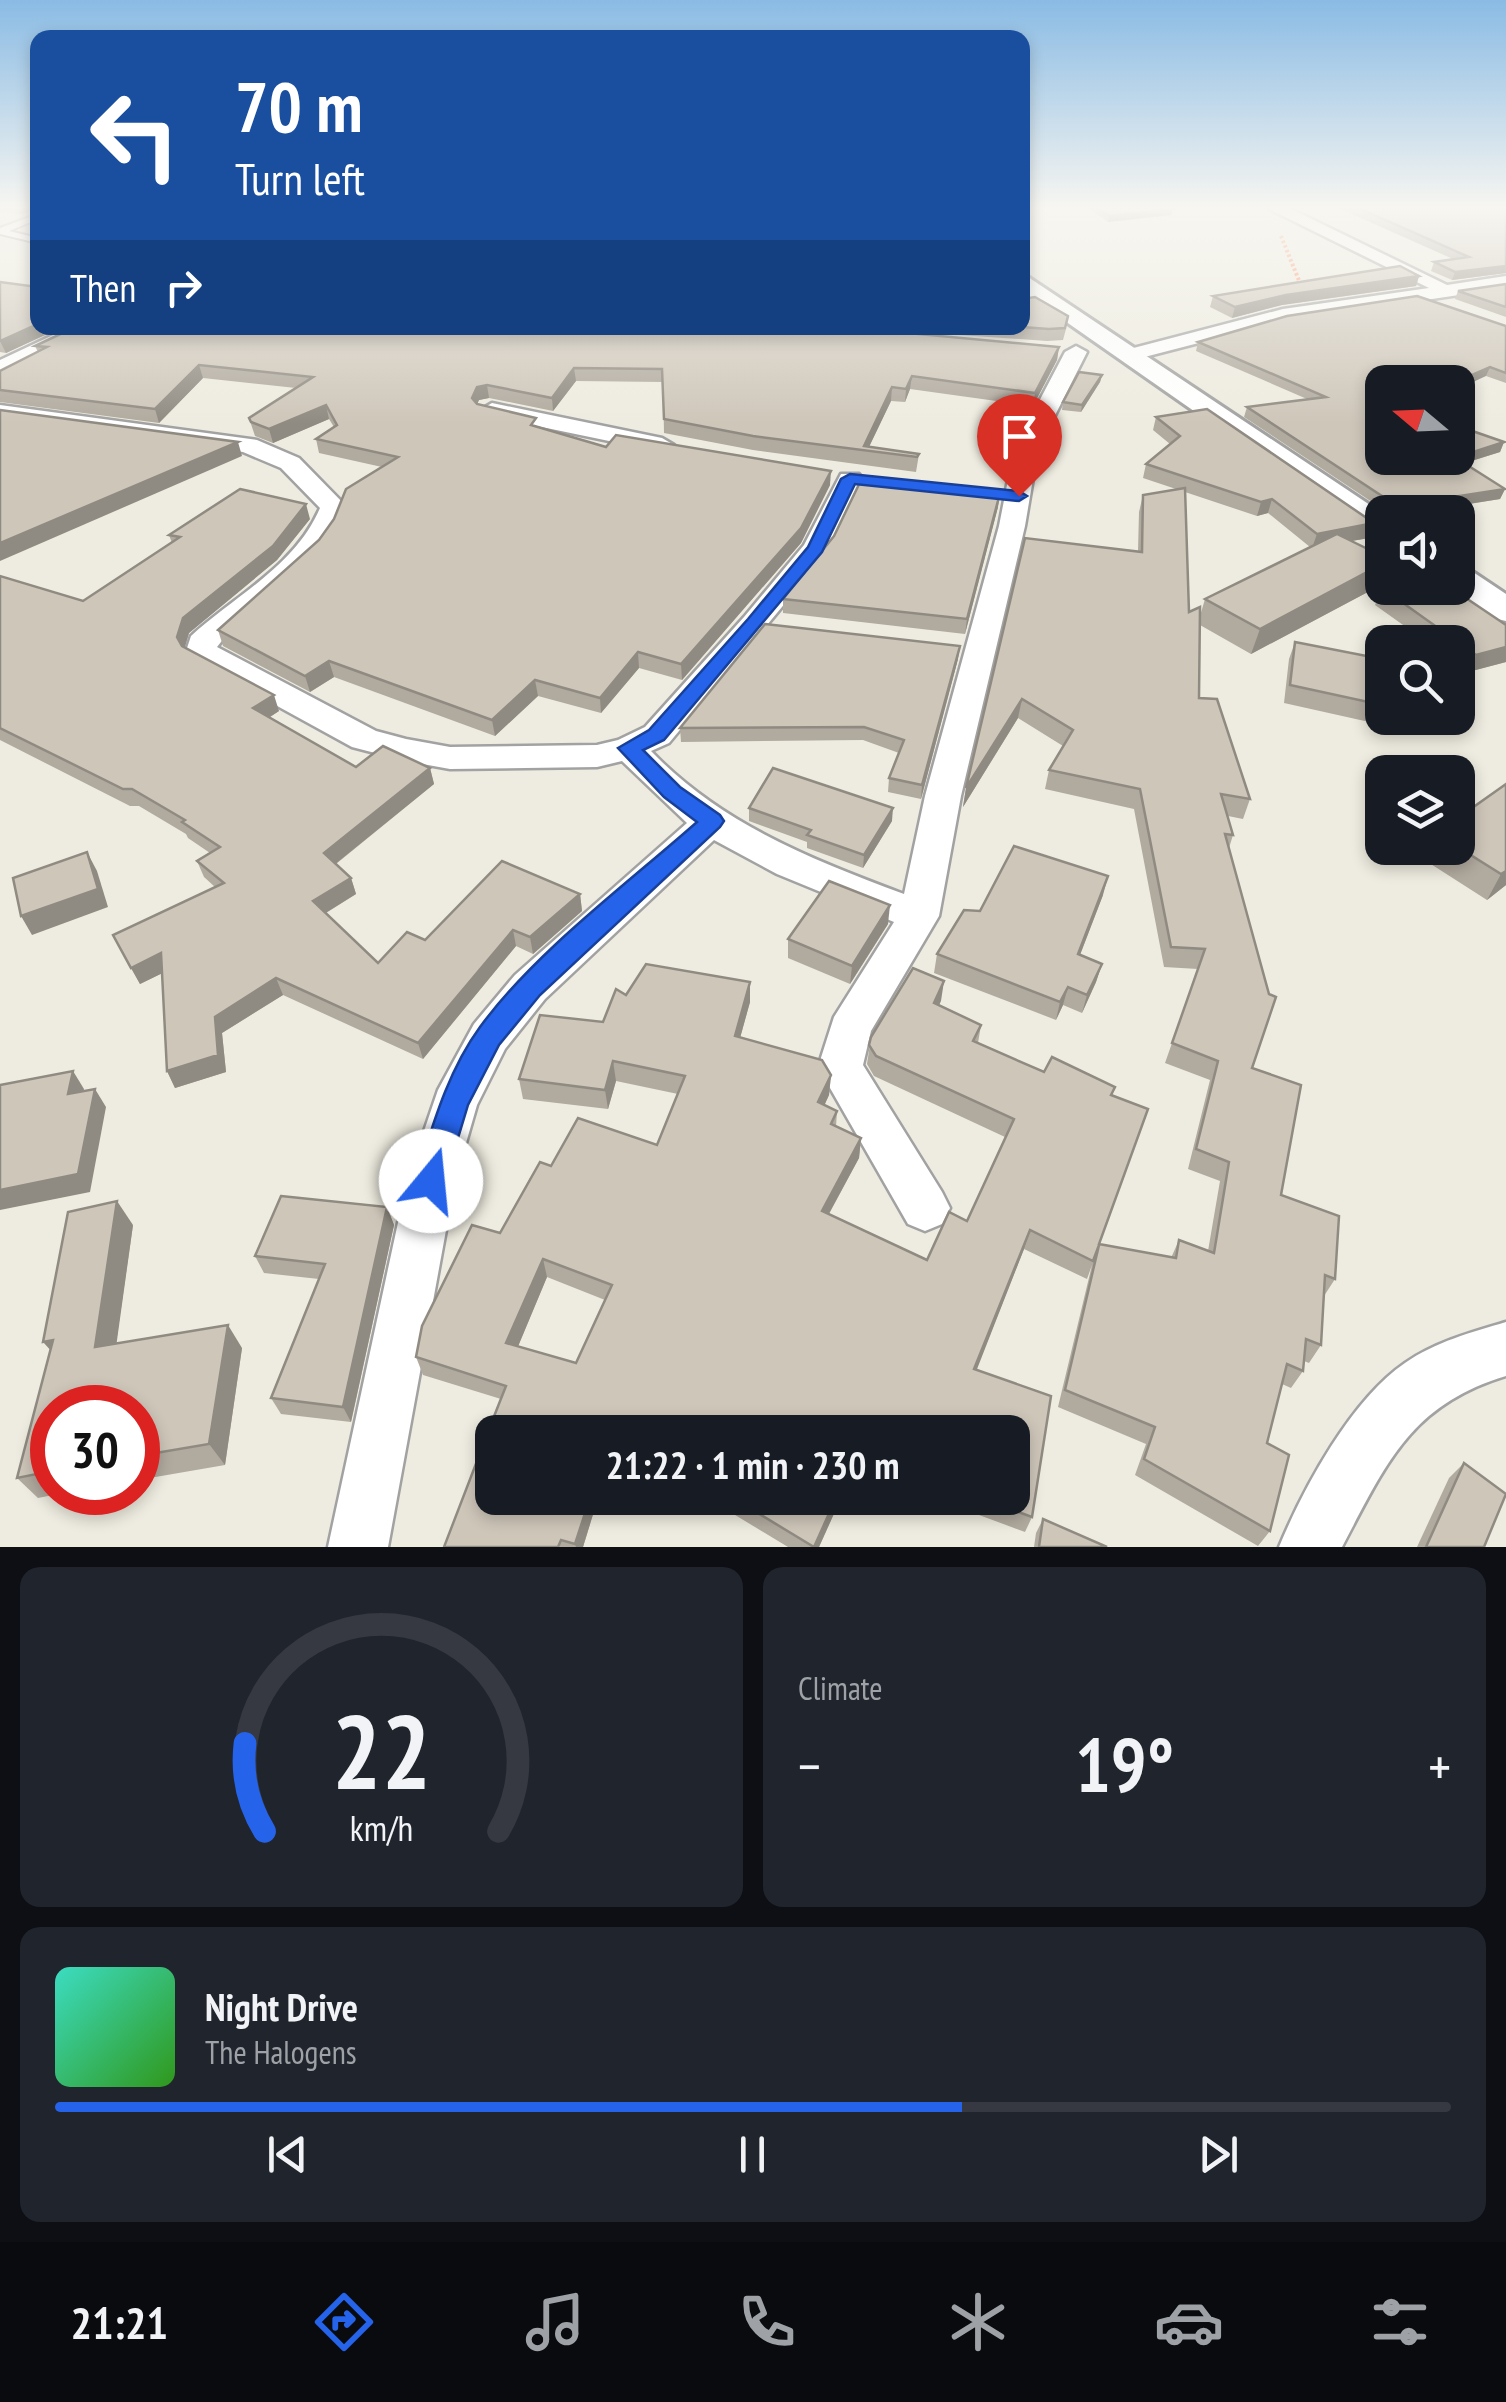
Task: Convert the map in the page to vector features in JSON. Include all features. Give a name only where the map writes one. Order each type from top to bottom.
[{"type":"street","points":[[1412,279],[1450,299]]},
{"type":"street","points":[[925,1208],[840,1067],[849,1030],[868,994],[920,916],[969,648],[1009,495],[1061,351],[1124,352],[1283,315],[1415,296],[1450,299],[1506,282]]},
{"type":"street","points":[[1030,286],[1365,515]]},
{"type":"street","points":[[0,368],[68,335]]},
{"type":"street","points":[[488,408],[566,428],[690,450]]},
{"type":"street","points":[[0,412],[248,444],[290,463],[334,507],[328,528],[300,560],[202,643],[201,651],[364,739],[450,758],[597,756],[629,748],[657,735],[816,548],[849,478]]},
{"type":"street","points":[[1475,586],[1502,600]]},
{"type":"street","points":[[755,623],[788,627]]},
{"type":"street","points":[[629,748],[672,792],[712,821],[781,861],[920,916]]},
{"type":"street","points":[[358,1547],[431,1181],[454,1104],[489,1037],[530,987],[712,821]]},
{"type":"street","points":[[1309,1547],[1383,1422],[1396,1408],[1423,1382],[1468,1360],[1506,1348]]},
{"type":"path","points":[[1283,315],[1263,301],[1264,297],[1300,287],[1297,279]]},
{"type":"building","points":[[1318,279],[1397,279],[1286,295],[1235,307],[1213,296]]},
{"type":"building","points":[[0,282],[30,286],[30,328],[0,341]]},
{"type":"building","points":[[1506,284],[1506,307],[1458,291]]},
{"type":"building","points":[[1417,296],[1506,326],[1506,373],[1490,367],[1475,374],[1475,365],[1365,365],[1365,475],[1475,475],[1475,470],[1505,489],[1466,495],[1380,495],[1247,407],[1326,397],[1198,342],[1287,316]]},
{"type":"building","points":[[1030,298],[1068,316],[1065,328],[1030,328]]},
{"type":"building","points":[[58,335],[930,335],[1059,347],[1035,393],[912,376],[906,389],[892,387],[864,446],[919,454],[917,457],[753,436],[664,419],[662,369],[574,368],[552,398],[487,385],[477,387],[472,398],[477,404],[536,418],[531,425],[606,447],[616,435],[831,471],[801,528],[681,664],[638,652],[600,698],[535,680],[492,720],[329,661],[305,676],[218,630],[319,540],[334,519],[346,489],[398,457],[316,439],[337,425],[326,405],[269,429],[251,422],[249,418],[313,377],[199,365],[155,409],[0,390],[0,371],[47,347],[35,346]]},
{"type":"building","points":[[1079,372],[1102,375],[1082,405],[1063,402]]},
{"type":"building","points":[[1207,409],[1365,517],[1365,525],[1317,534],[1272,499],[1261,502],[1146,464],[1180,436],[1156,417]]},
{"type":"building","points":[[0,410],[238,442],[0,543]]},
{"type":"building","points":[[1475,432],[1504,442],[1475,451]]},
{"type":"building","points":[[863,476],[1000,493],[967,619],[783,599],[834,536]]},
{"type":"building","points":[[1185,488],[1189,612],[1200,607],[1199,698],[1217,699],[1250,799],[1221,794],[1233,835],[1225,834],[1269,994],[1276,997],[1252,1068],[1301,1085],[1281,1195],[1339,1216],[1335,1279],[1325,1275],[1321,1345],[1306,1339],[1303,1371],[1287,1364],[1267,1443],[1289,1455],[1270,1531],[1144,1459],[1155,1427],[1065,1390],[1099,1245],[1093,1261],[1030,1230],[974,1369],[1051,1396],[1032,1517],[1027,1515],[1030,1515],[1030,1415],[495,1415],[506,1386],[416,1357],[422,1326],[472,1225],[500,1233],[540,1162],[551,1166],[578,1118],[657,1145],[685,1076],[613,1061],[605,1090],[519,1079],[540,1015],[603,1022],[616,989],[626,995],[646,964],[750,982],[735,1036],[822,1060],[831,1075],[818,1102],[837,1111],[831,1124],[861,1138],[822,1211],[927,1260],[949,1212],[967,1221],[1014,1119],[876,1056],[869,1045],[871,1037],[913,968],[944,981],[934,1003],[981,1025],[973,1041],[1044,1072],[1052,1057],[1115,1087],[1111,1095],[1148,1109],[1099,1244],[1176,1258],[1179,1240],[1214,1253],[1229,1162],[1196,1149],[1218,1061],[1172,1043],[1205,949],[1171,947],[1140,789],[1049,770],[1073,730],[1022,699],[966,788],[1025,538],[1142,552],[1143,495]],"holes":[[[543,1259],[612,1285],[576,1363],[506,1343]]]},
{"type":"building","points":[[240,489],[306,504],[273,546],[183,618],[177,637],[182,646],[274,695],[253,708],[356,767],[383,746],[430,768],[324,853],[351,878],[313,901],[378,963],[407,932],[425,940],[502,861],[580,894],[530,937],[513,930],[418,1043],[276,978],[215,1017],[218,1055],[167,1071],[161,953],[131,968],[113,935],[224,883],[197,861],[220,847],[182,822],[185,820],[132,789],[123,789],[0,728],[0,576],[83,601],[180,537],[169,535]]},
{"type":"building","points":[[1337,534],[1365,548],[1365,573],[1260,629],[1205,599]]},
{"type":"building","points":[[1475,604],[1506,625],[1506,647],[1476,655],[1475,625],[1434,625],[1406,605]]},
{"type":"building","points":[[765,624],[960,646],[922,785],[889,778],[904,740],[864,727],[680,728]]},
{"type":"building","points":[[1295,642],[1365,656],[1365,701],[1290,685]]},
{"type":"building","points":[[773,768],[893,808],[864,855],[807,835],[811,830],[749,808]]},
{"type":"building","points":[[1506,784],[1506,871],[1501,874],[1475,858],[1475,806]]},
{"type":"building","points":[[1014,846],[1108,876],[1078,954],[1102,964],[1087,995],[1068,987],[1060,1002],[937,954],[964,910],[980,911]]},
{"type":"building","points":[[87,852],[98,889],[21,916],[13,878]]},
{"type":"building","points":[[829,881],[890,905],[852,966],[788,939]]},
{"type":"building","points":[[73,1071],[68,1094],[95,1089],[78,1174],[0,1190],[0,1085]]},
{"type":"building","points":[[281,1196],[387,1207],[343,1407],[271,1398],[325,1264],[255,1256]]},
{"type":"building","points":[[117,1201],[95,1347],[228,1325],[209,1444],[160,1452],[160,1385],[41,1385],[53,1340],[43,1342],[68,1212]]},
{"type":"building","points":[[30,1428],[30,1475],[17,1478]]},
{"type":"building","points":[[1464,1463],[1506,1494],[1484,1547],[1426,1547]]},
{"type":"building","points":[[475,1466],[475,1515],[584,1515],[575,1544],[561,1540],[558,1547],[444,1547]]},
{"type":"building","points":[[761,1515],[828,1515],[814,1547]]},
{"type":"building","points":[[1043,1519],[1107,1547],[1039,1547]]},
{"type":"route","points":[[431,1181],[454,1104],[489,1037],[530,987],[712,821],[672,792],[629,748],[657,735],[755,623],[816,548],[850,479],[1019,496]]}]
